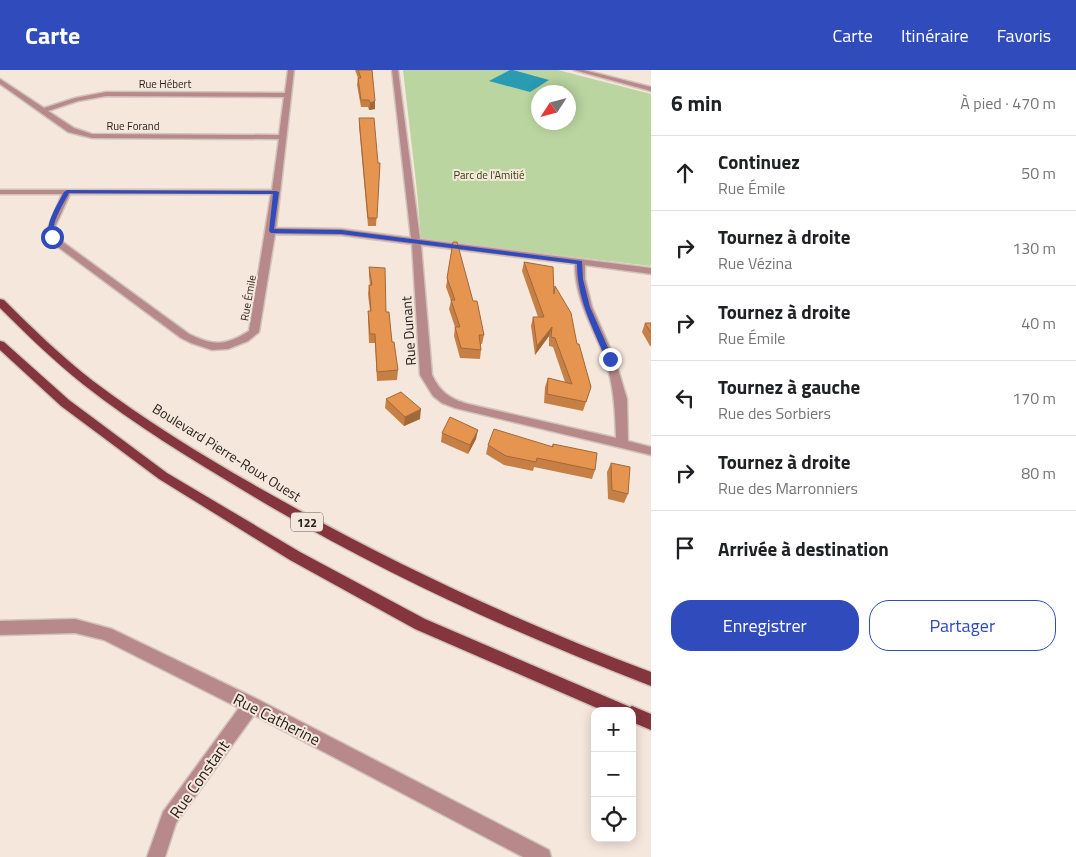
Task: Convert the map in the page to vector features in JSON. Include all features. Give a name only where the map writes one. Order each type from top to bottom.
[{"type":"main road","name":"Boulevard Pierre-Roux Ouest","points":[[0,302],[36,338],[101,392],[199,459],[321,530],[436,589],[594,658],[651,679]]},
{"type":"main road","name":"122","points":[[0,344],[65,403],[163,476],[295,556],[420,624],[614,707]]},
{"type":"main road","points":[[636,716],[651,722]]},
{"type":"street","name":"Rue Émile","points":[[67,192],[52,221],[50,233],[52,237],[185,336],[204,346],[231,346],[254,332],[271,231],[291,70]]},
{"type":"street","name":"Rue Dunant","points":[[396,70],[416,242],[426,375],[434,392],[443,399],[467,408],[651,451]]},
{"type":"street","points":[[577,70],[602,73],[651,89]]},
{"type":"street","name":"Rue Forand","points":[[0,81],[71,130],[92,136],[283,137]]},
{"type":"street","name":"Rue Hébert","points":[[44,110],[77,99],[106,94],[288,94]]},
{"type":"street","points":[[0,192],[276,192]]},
{"type":"street","points":[[271,231],[341,232],[651,271]]},
{"type":"street","points":[[580,263],[580,279],[587,307],[610,359],[621,399],[622,444]]},
{"type":"street","name":"Rue Catherine","points":[[0,628],[75,626],[107,634],[251,706],[542,857]]},
{"type":"street","name":"Rue Constant","points":[[156,857],[170,818],[251,706]]},
{"type":"green space","name":"Parc de l'Amitié","points":[[403,70],[558,70],[651,94],[651,266],[421,239]]},
{"type":"water","points":[[510,70],[549,80],[541,85],[531,85],[530,92],[489,81]]},
{"type":"building","points":[[358,70],[372,70],[375,101],[370,103],[369,100],[361,100],[358,78],[361,78]]},
{"type":"building","points":[[359,118],[374,118],[378,163],[380,163],[377,218],[368,218]]},
{"type":"building","points":[[453,242],[457,242],[473,301],[477,301],[484,335],[479,335],[481,350],[461,348],[455,327],[460,327],[451,300],[455,300],[447,278]]},
{"type":"building","points":[[524,262],[553,267],[554,294],[555,286],[571,313],[577,344],[579,344],[591,387],[586,402],[547,394],[548,378],[572,384],[555,338],[551,337],[552,327],[537,346],[533,317],[544,317]]},
{"type":"building","points":[[369,267],[385,268],[386,312],[389,312],[392,342],[394,342],[398,370],[377,372],[375,334],[370,334],[368,311],[371,311],[369,285],[372,285]]},
{"type":"building","points":[[645,323],[651,323],[651,333]]},
{"type":"building","points":[[401,392],[421,409],[405,417],[386,399]]},
{"type":"building","points":[[450,417],[478,430],[470,445],[442,433]]},
{"type":"building","points":[[494,429],[553,447],[553,444],[597,453],[595,470],[537,458],[536,462],[506,456],[488,445]]},
{"type":"building","points":[[611,463],[630,467],[628,494],[612,490]]},
{"type":"route","points":[[52,237],[50,233],[52,221],[67,192],[276,192],[271,231],[341,232],[580,263],[580,279],[587,307],[610,359]]}]
